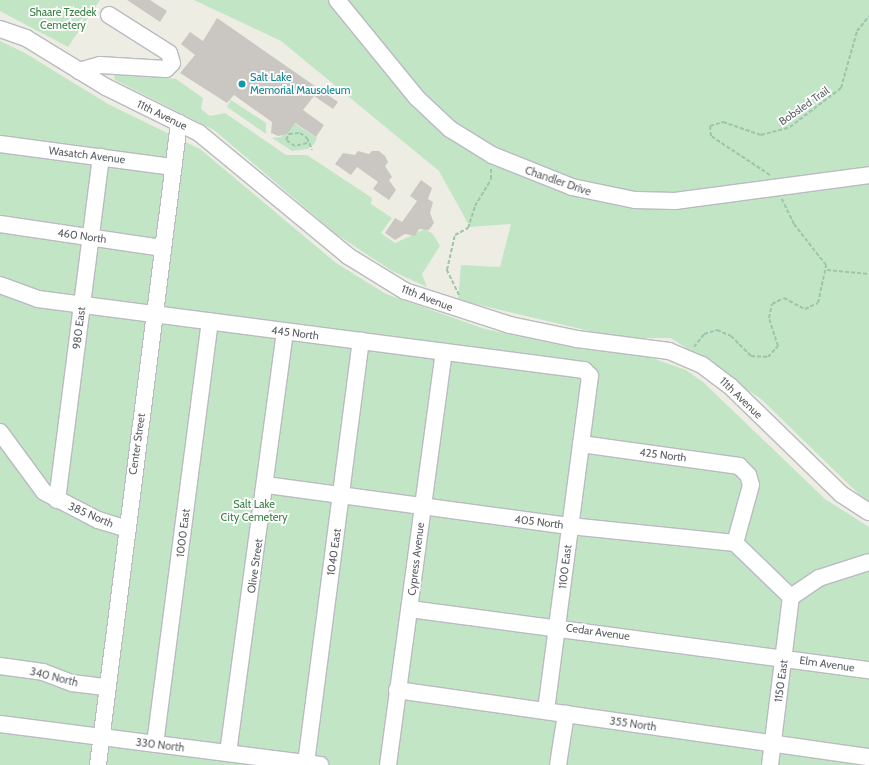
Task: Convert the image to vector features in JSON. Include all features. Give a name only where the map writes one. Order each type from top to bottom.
[{"type":"street","name":"Chandler Drive","points":[[337,0],[433,114],[492,155],[572,187],[654,202],[869,174]]},
{"type":"street","points":[[78,71],[100,65],[166,69],[172,63],[169,53],[109,16]]},
{"type":"street","name":"11th Avenue","points":[[0,28],[26,38],[78,71],[199,132],[373,274],[405,291],[467,313],[577,339],[669,351],[688,358],[730,386],[841,494],[869,512]]},
{"type":"street","name":"Center Street","points":[[98,765],[125,528],[179,123]]},
{"type":"street","name":"Wasatch Avenue","points":[[0,144],[173,166]]},
{"type":"street","name":"980 East","points":[[57,500],[101,157]]},
{"type":"street","name":"460 North","points":[[0,224],[163,248]]},
{"type":"street","name":"445 North","points":[[0,285],[38,299],[584,370],[590,376]]},
{"type":"street","name":"1000 East","points":[[155,744],[210,322]]},
{"type":"street","name":"Olive Street","points":[[228,753],[266,485],[285,332]]},
{"type":"street","name":"1040 East","points":[[313,764],[342,495],[361,341]]},
{"type":"street","name":"Cypress Avenue","points":[[388,765],[396,690],[410,609],[444,352]]},
{"type":"street","name":"1100 East","points":[[546,711],[590,376]]},
{"type":"street","points":[[0,432],[36,483],[57,500]]},
{"type":"street","name":"425 North","points":[[581,444],[731,464],[744,471],[751,485],[736,543]]},
{"type":"street","name":"405 North","points":[[266,485],[570,526],[736,543]]},
{"type":"street","name":"385 North","points":[[57,500],[98,520],[125,528]]},
{"type":"street","points":[[736,543],[791,597],[818,578],[869,562]]},
{"type":"street","name":"1150 East","points":[[770,765],[785,658],[791,597]]},
{"type":"street","name":"Cedar Avenue","points":[[410,609],[557,626],[785,658]]},
{"type":"street","name":"Elm Avenue","points":[[785,658],[869,670]]},
{"type":"street","name":"340 North","points":[[0,666],[43,672],[72,683],[107,687]]},
{"type":"street","name":"355 North","points":[[396,690],[869,757]]},
{"type":"street","points":[[558,765],[566,714]]},
{"type":"street","name":"330 North","points":[[0,724],[313,764]]},
{"type":"path","name":"Bobsled Trail","points":[[770,176],[764,168],[710,136],[710,126],[723,122],[761,135],[790,127],[838,91],[857,31],[869,16]]},
{"type":"path","points":[[307,143],[295,146],[286,140],[289,134],[300,133],[307,138],[307,143],[312,150]]},
{"type":"path","points":[[467,313],[447,270],[455,235],[468,228],[475,206],[491,179],[492,155]]},
{"type":"path","points":[[688,358],[700,337],[715,330],[731,336],[751,356],[771,355],[778,346],[770,325],[769,308],[784,298],[805,308],[816,305],[827,270],[824,260],[794,224],[781,198]]},
{"type":"path","points":[[827,270],[869,274]]},
{"type":"green space","name":"Shaare Tzedek Cemetery","points":[[0,0],[100,0],[68,47],[0,11]]},
{"type":"green space","points":[[194,0],[869,0],[869,504],[761,399],[671,338],[619,338],[458,300],[461,265],[500,267],[511,224],[470,227],[439,171],[281,41]]},
{"type":"green space","name":"Salt Lake City Cemetery","points":[[0,41],[25,53],[108,104],[200,149],[336,263],[386,294],[485,329],[580,349],[649,357],[686,370],[703,382],[825,499],[869,527],[869,765],[0,765]]},
{"type":"green space","points":[[113,72],[176,79],[203,98],[201,109],[210,116],[225,113],[286,155],[307,155],[372,198],[371,204],[392,218],[381,233],[395,243],[425,229],[433,234],[440,246],[422,274],[427,287],[392,271],[336,234],[214,130],[115,80]]},
{"type":"green space","points":[[231,100],[266,123],[266,134],[227,107]]},
{"type":"green space","points":[[292,122],[317,138],[314,144],[308,149],[292,151],[272,138],[281,137]]},
{"type":"building","points":[[127,0],[150,0],[167,11],[160,22]]},
{"type":"building","name":"Salt Lake Memorial Mausoleum","points":[[217,18],[338,102],[333,109],[314,96],[303,110],[324,125],[316,137],[295,123],[287,134],[278,136],[271,133],[272,122],[234,95],[227,103],[180,73],[195,55],[181,44],[190,32],[203,41]]},
{"type":"building","points":[[358,151],[369,154],[372,151],[379,151],[385,156],[388,162],[385,166],[392,177],[389,180],[396,190],[389,200],[373,189],[378,182],[357,167],[351,175],[335,164],[343,153],[355,155]]},
{"type":"building","points":[[421,180],[432,188],[428,199],[433,202],[430,213],[434,223],[429,230],[419,229],[415,236],[405,234],[395,240],[385,233],[395,218],[402,222],[417,201],[410,196]]},
{"type":"place","name":"Salt Lake Memorial Mausoleum","points":[[242,84]]}]
